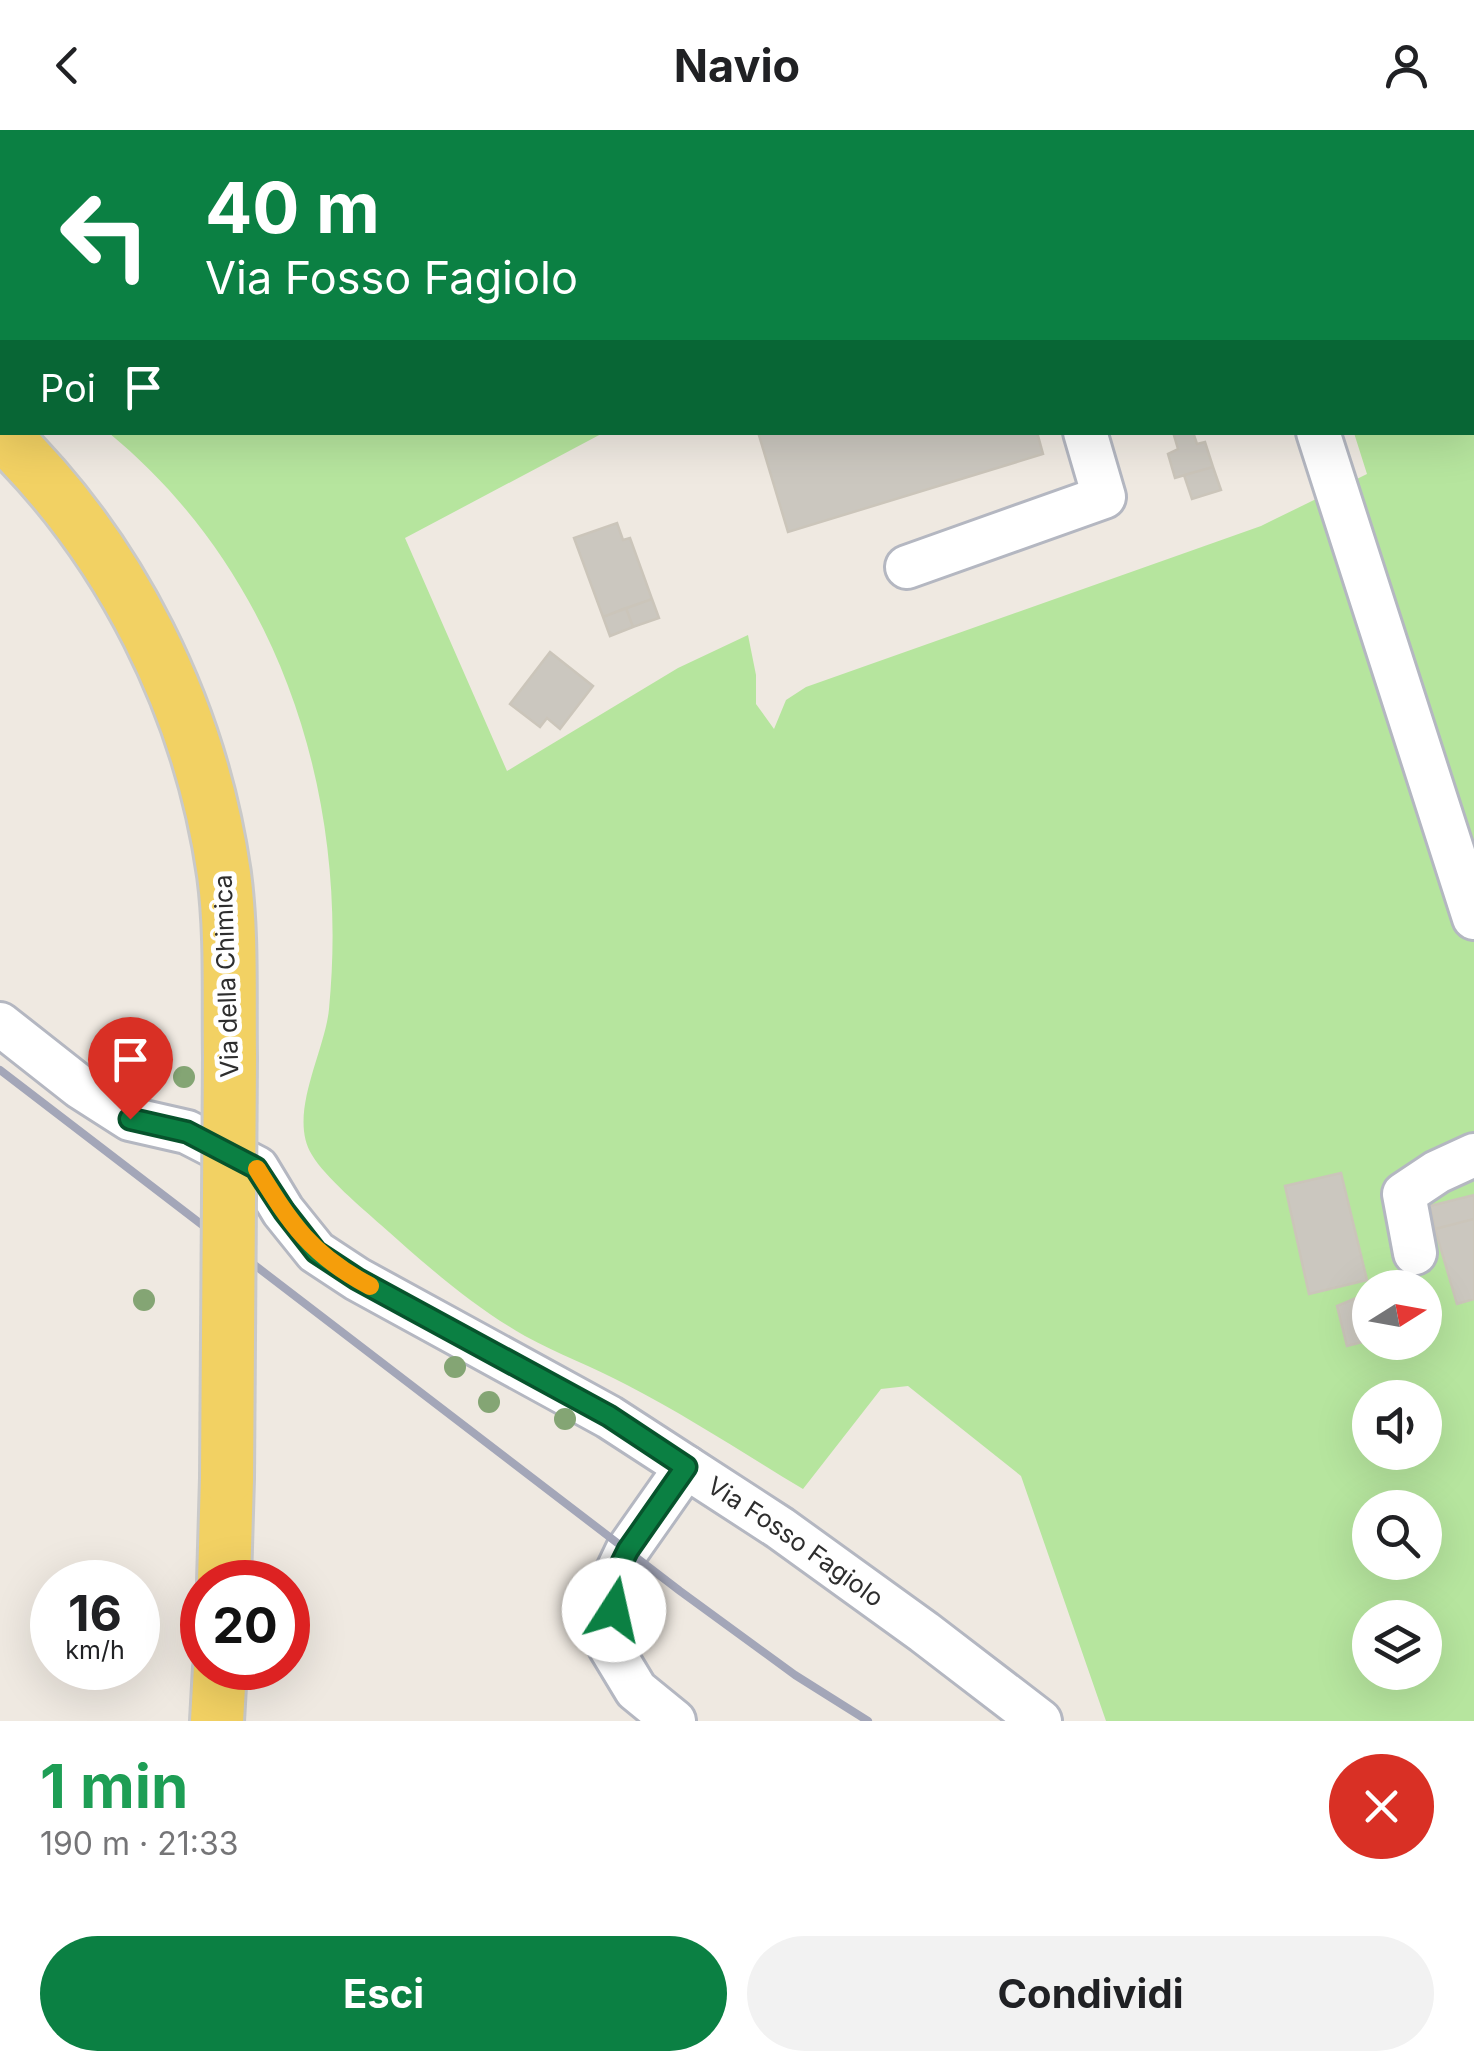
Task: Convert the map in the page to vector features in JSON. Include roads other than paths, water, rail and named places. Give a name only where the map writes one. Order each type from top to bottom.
[{"type":"main road","name":"Via della Chimica","points":[[3,435],[102,551],[148,628],[205,779],[224,874],[230,1057],[225,1560]]},
{"type":"main road","points":[[217,1721],[219,1690]]},
{"type":"lane","points":[[907,567],[1104,497],[1086,435]]},
{"type":"lane","points":[[1319,435],[1474,918]]},
{"type":"lane","name":"Via Fosso Fagiolo","points":[[0,1024],[80,1087],[130,1119],[187,1132],[256,1168],[316,1252],[357,1279],[609,1416],[780,1528],[1040,1721]]},
{"type":"lane","points":[[1415,1254],[1404,1194],[1474,1154]]},
{"type":"lane","points":[[674,1721],[636,1690],[610,1647],[617,1572],[686,1467]]},
{"type":"railway","points":[[0,1070],[680,1591],[795,1675],[868,1721]]}]
